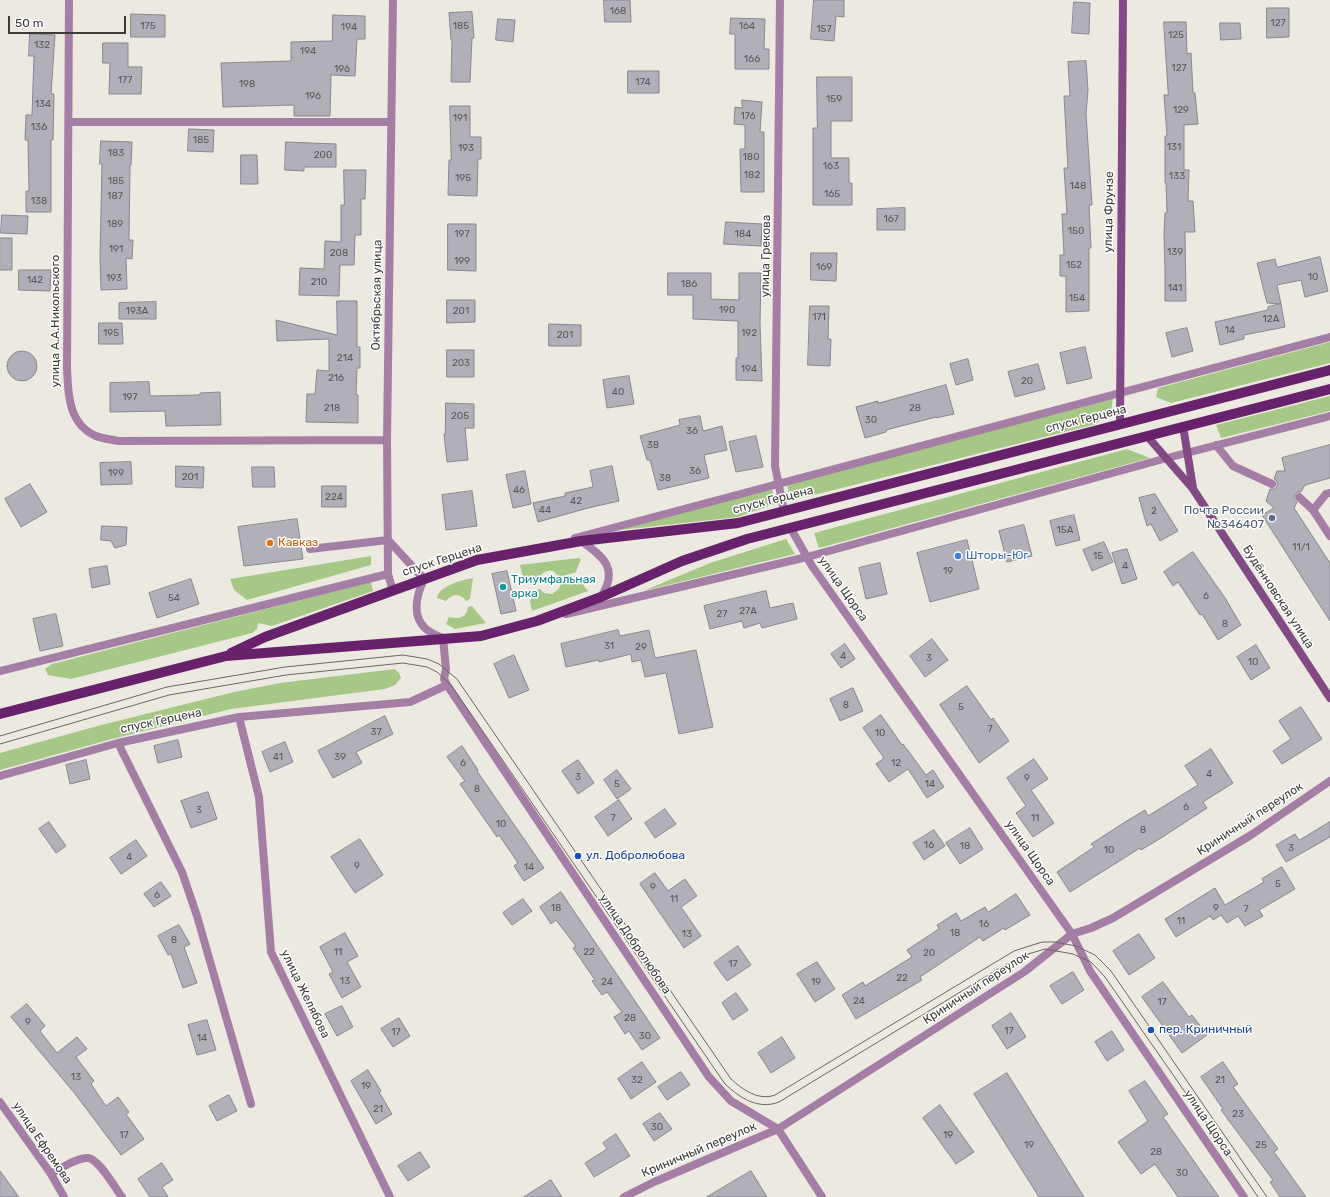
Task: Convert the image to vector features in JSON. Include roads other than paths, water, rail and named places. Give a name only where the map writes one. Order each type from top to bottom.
[{"type":"main road","name":"спуск Герцена","points":[[226,656],[266,637],[477,560],[581,541],[738,524],[1330,370]]},
{"type":"main road","name":"спуск Герцена","points":[[0,714],[226,656],[481,636],[537,621],[601,597],[682,561],[747,539],[1330,389]]},
{"type":"street","name":"улица А.А.Никольского","points":[[69,0],[67,368],[69,399],[74,414],[83,427],[97,436],[118,441],[388,440]]},
{"type":"street","name":"Октябрьская улица","points":[[393,0],[388,440],[388,574],[393,591]]},
{"type":"street","name":"улица Грекова","points":[[780,0],[775,466],[784,511]]},
{"type":"street","name":"улица Фрунзе","points":[[1120,424],[1123,0]]},
{"type":"street","points":[[69,122],[391,122]]},
{"type":"street","points":[[527,551],[1330,337]]},
{"type":"street","points":[[537,621],[807,557],[1187,452],[1330,416]]},
{"type":"street","name":"Будённовская улица","points":[[1183,426],[1193,489]]},
{"type":"street","name":"Будённовская улица","points":[[1147,436],[1193,489],[1330,698]]},
{"type":"street","points":[[1216,445],[1233,466],[1272,484]]},
{"type":"street","points":[[1314,510],[1326,494],[1330,493]]},
{"type":"street","points":[[1299,497],[1314,510],[1330,536]]},
{"type":"street","name":"улица Щорса","points":[[790,527],[816,572],[1072,934],[1090,971],[1244,1197]]},
{"type":"street","points":[[310,549],[388,540],[424,579],[418,591],[417,611],[421,622],[426,629],[443,638],[446,669],[444,679],[446,685]]},
{"type":"street","points":[[581,541],[600,555],[609,572],[608,584],[601,597]]},
{"type":"street","name":"спуск Герцена","points":[[0,672],[388,574]]},
{"type":"street","name":"спуск Герцена","points":[[0,776],[118,743],[239,717],[410,702],[446,685]]},
{"type":"street","name":"улица Добролюбова","points":[[446,685],[709,1077],[732,1101],[778,1129],[822,1197]]},
{"type":"street","name":"улица Желябова","points":[[239,717],[259,797],[271,952],[390,1197]]},
{"type":"street","points":[[118,743],[182,872],[197,916],[250,1104]]},
{"type":"street","name":"Криничный переулок","points":[[624,1197],[654,1182],[778,1129],[1024,972],[1072,934],[1091,928],[1119,914],[1251,835],[1330,781]]},
{"type":"street","name":"улица Ефремова","points":[[0,1102],[50,1174],[64,1197]]},
{"type":"street","points":[[50,1174],[78,1160],[87,1158],[95,1161],[122,1197]]},
{"type":"tram line","points":[[0,736],[167,687],[285,667],[403,655],[427,659],[439,664],[457,679],[731,1079],[741,1087],[763,1097],[775,1095],[1014,951],[1042,942],[1055,942],[1076,946],[1095,955],[1111,971],[1267,1197]]},
{"type":"tram line","points":[[0,744],[169,695],[286,675],[403,663],[427,667],[437,672],[451,685],[725,1084],[743,1098],[757,1104],[764,1105],[779,1102],[1018,957],[1045,949],[1073,954],[1091,962],[1105,977],[1258,1197]]},
{"type":"place","name":"Почта России №346407","points":[[1272,518]]},
{"type":"place","name":"Кавказ","points":[[270,543]]},
{"type":"place","name":"Шторы-Юг","points":[[958,556]]},
{"type":"place","name":"Триумфальная арка","points":[[503,587]]},
{"type":"place","name":"ул. Добролюбова","points":[[578,856]]},
{"type":"place","name":"пер. Криничный","points":[[1151,1030]]}]
